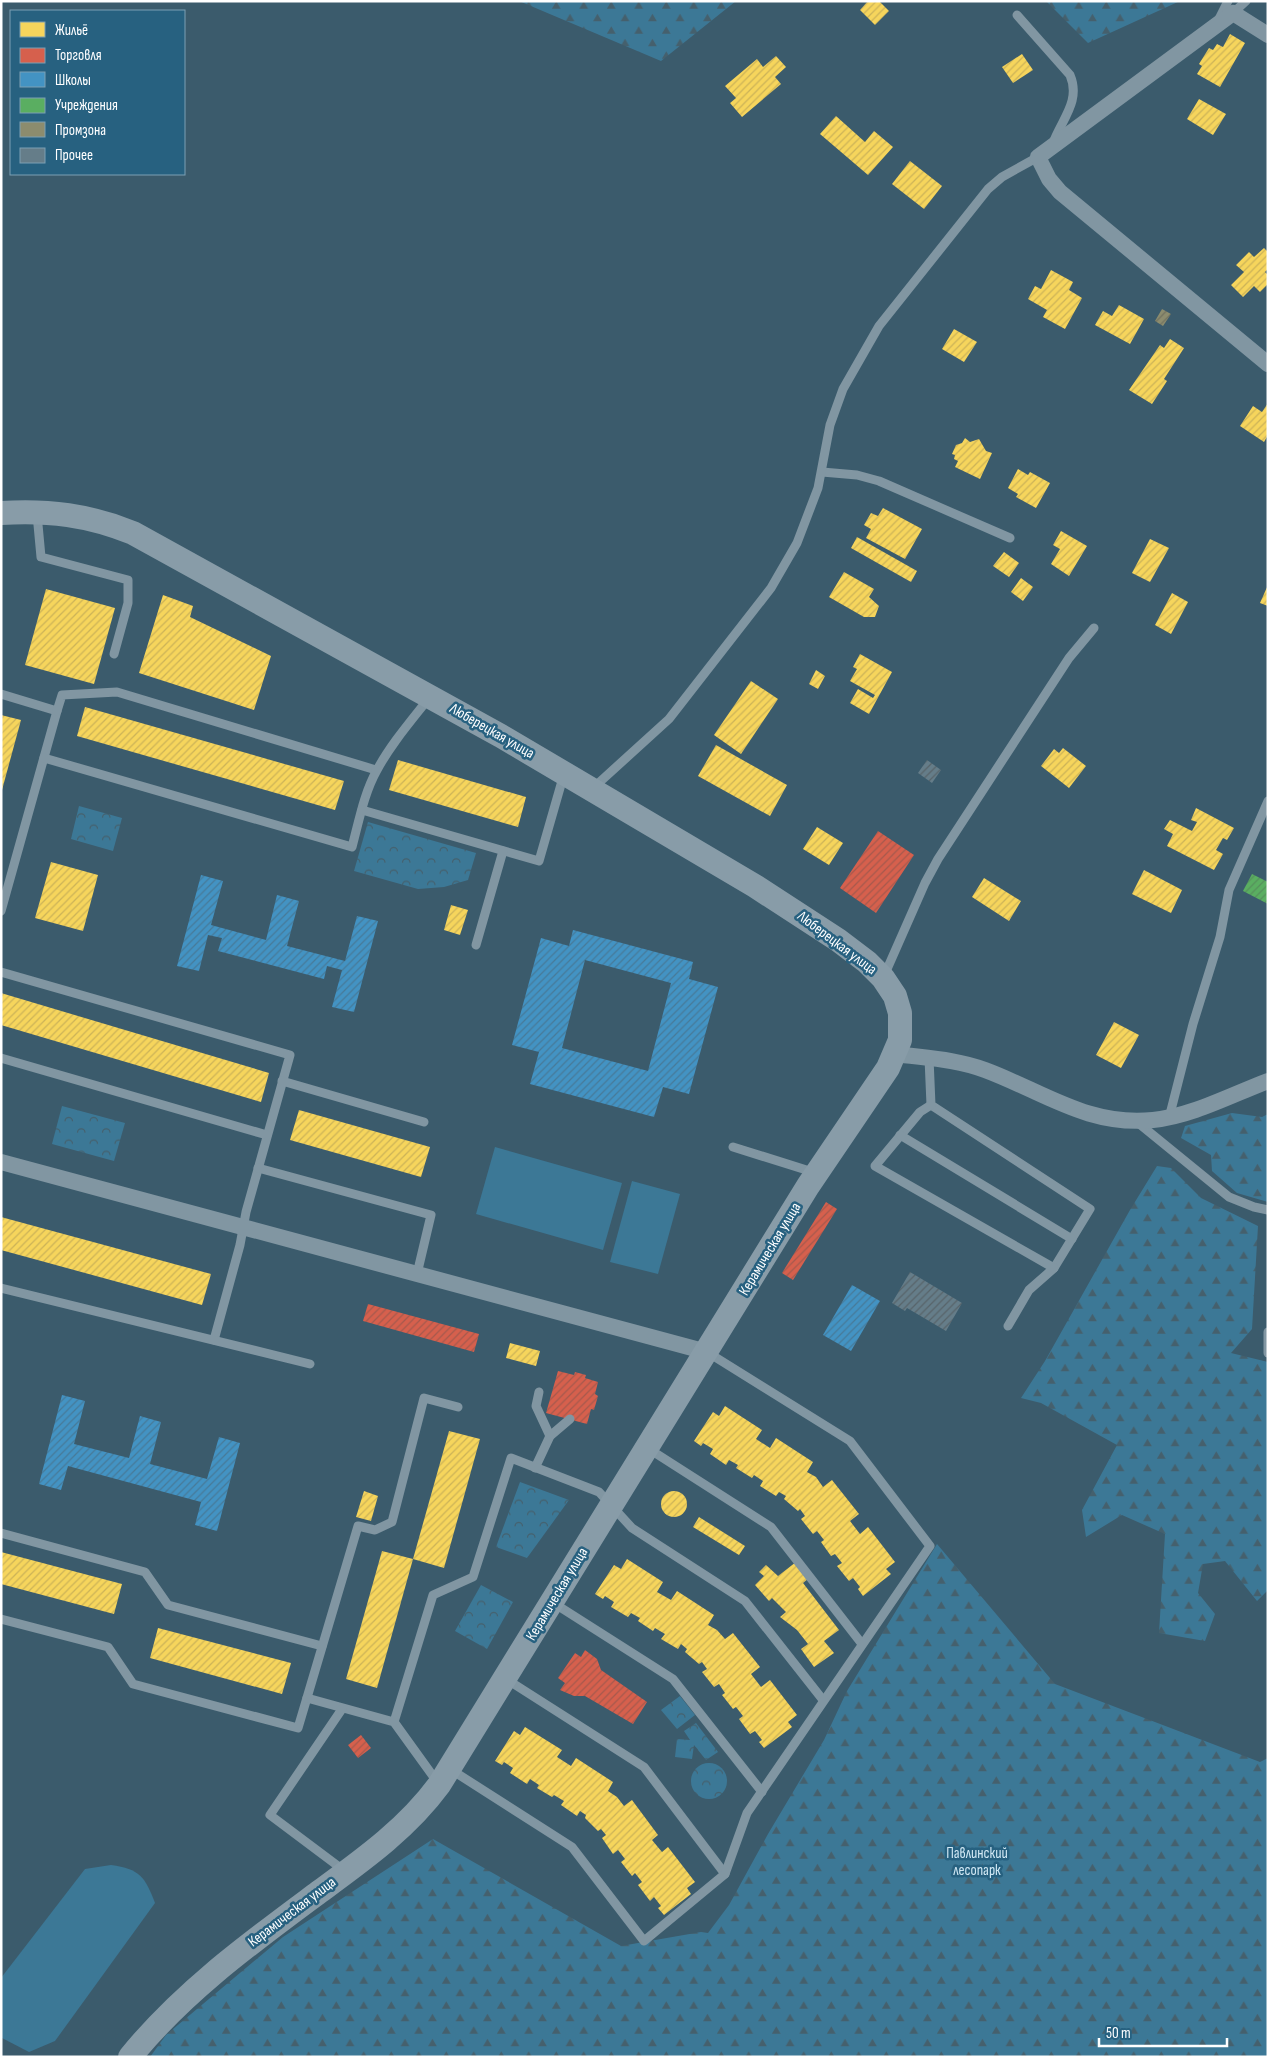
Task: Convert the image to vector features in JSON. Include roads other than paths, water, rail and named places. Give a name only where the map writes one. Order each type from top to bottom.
[{"type":"main road","name":"Люберецкая улица","points":[[1,512],[36,511],[82,516],[133,533],[565,773],[802,915],[838,940],[883,978],[895,996],[900,1013],[900,1040],[896,1054]]},
{"type":"main road","name":"Керамическая улица","points":[[130,2057],[166,2016],[228,1960],[347,1872],[407,1822],[445,1777],[817,1173],[896,1054]]},
{"type":"street","points":[[1268,35],[1230,7],[1217,24],[1038,157],[1049,179],[1060,192],[1268,364]]},
{"type":"street","points":[[896,1054],[954,1061],[985,1070],[1062,1106],[1099,1117],[1136,1122],[1169,1118],[1268,1081]]},
{"type":"street","points":[[1,1162],[707,1352]]},
{"type":"lane","points":[[1230,7],[1246,1]]},
{"type":"lane","points":[[1017,15],[1070,75],[1074,86],[1074,96],[1052,146]]},
{"type":"lane","points":[[592,789],[669,719],[771,588],[797,542],[822,472],[830,425],[836,406],[879,326],[988,189],[1002,177],[1038,157]]},
{"type":"lane","points":[[822,472],[857,474],[878,481],[1010,538]]},
{"type":"lane","points":[[36,511],[42,557],[128,580],[128,603],[114,654]]},
{"type":"lane","points":[[883,978],[925,883],[938,860],[1069,658],[1094,628]]},
{"type":"lane","points":[[1,911],[62,695],[117,692],[376,770]]},
{"type":"lane","points":[[1,694],[57,711]]},
{"type":"lane","points":[[44,758],[352,847],[376,770],[401,733],[431,697]]},
{"type":"lane","points":[[362,810],[539,861],[565,773]]},
{"type":"lane","points":[[1169,1118],[1193,1024],[1220,936],[1229,890],[1268,800]]},
{"type":"lane","points":[[476,945],[503,851]]},
{"type":"lane","points":[[1,972],[290,1055],[258,1168],[214,1340]]},
{"type":"lane","points":[[1,1058],[267,1135]]},
{"type":"lane","points":[[929,1058],[931,1105]]},
{"type":"lane","points":[[282,1081],[424,1122]]},
{"type":"lane","points":[[931,1105],[920,1112],[875,1166],[1054,1268]]},
{"type":"lane","points":[[931,1105],[1090,1209],[1054,1268],[1029,1290],[1008,1326]]},
{"type":"lane","points":[[1136,1122],[1229,1197],[1254,1207],[1268,1210]]},
{"type":"lane","points":[[900,1135],[1072,1239]]},
{"type":"lane","points":[[732,1147],[817,1173]]},
{"type":"lane","points":[[258,1168],[431,1215],[417,1274]]},
{"type":"lane","points":[[1,1288],[157,1328],[183,1331],[310,1364]]},
{"type":"lane","points":[[1268,1332],[1268,1353]]},
{"type":"lane","points":[[307,1698],[394,1722],[445,1777],[572,1847],[644,1941],[725,1874],[747,1813],[930,1546],[850,1441],[707,1352]]},
{"type":"lane","points":[[539,1392],[536,1406],[550,1436]]},
{"type":"lane","points":[[1,1619],[108,1647],[132,1684],[298,1728],[358,1526],[375,1530],[392,1522],[424,1398],[458,1407]]},
{"type":"lane","points":[[535,1468],[550,1436],[570,1419]]},
{"type":"lane","points":[[648,1448],[771,1527],[862,1644]]},
{"type":"lane","points":[[394,1722],[433,1595],[473,1577],[511,1458],[598,1492],[632,1528],[745,1601],[823,1700]]},
{"type":"lane","points":[[1,1533],[146,1572],[168,1604],[322,1646]]},
{"type":"lane","points":[[552,1602],[673,1679],[762,1792]]},
{"type":"lane","points":[[506,1679],[644,1767],[725,1874]]},
{"type":"lane","points":[[342,1709],[270,1815],[347,1872]]},
{"type":"park label","name":"Павлинский лесопарк","points":[[977,1862]]}]
